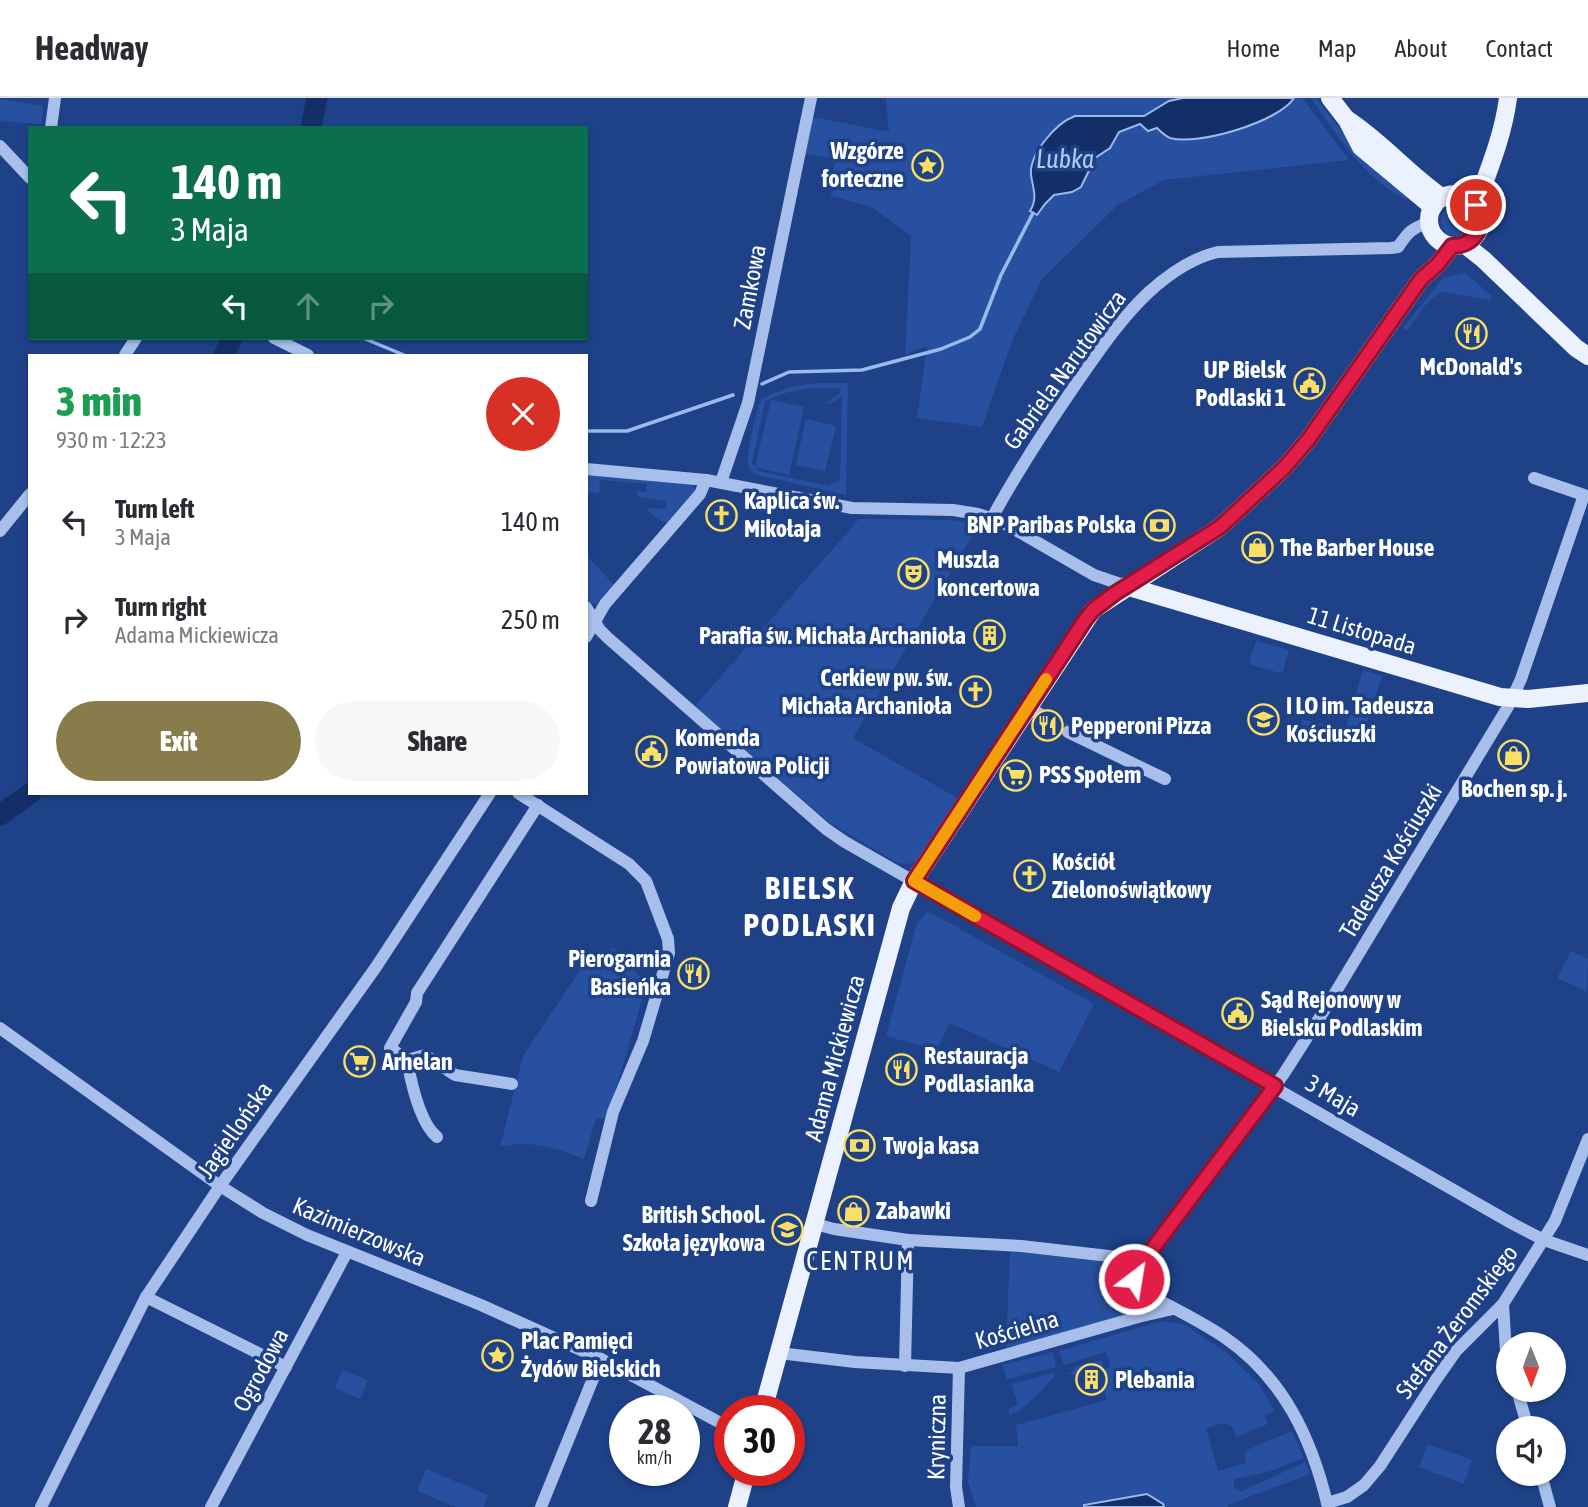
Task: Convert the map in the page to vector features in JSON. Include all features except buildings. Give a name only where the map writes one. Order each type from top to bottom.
[{"type":"main road","points":[[1330,98],[1347,120],[1373,136],[1426,186],[1458,245],[1483,259],[1576,348],[1588,356]]},
{"type":"main road","name":"Adama Mickiewicza","points":[[1476,205],[1494,160],[1508,98]]},
{"type":"main road","name":"Adama Mickiewicza","points":[[1421,279],[1440,212],[1497,146]]},
{"type":"main road","points":[[1440,212],[1476,205],[1481,221],[1478,232],[1491,251],[1588,343]]},
{"type":"main road","name":"Adama Mickiewicza","points":[[767,1395],[901,908],[914,881],[1085,620],[1103,602],[1126,586],[1220,527],[1284,468],[1308,440],[1421,279],[1458,245],[1478,232]]},
{"type":"main road","name":"11 Listopada","points":[[1126,586],[1486,694],[1513,699],[1588,693]]},
{"type":"main road","points":[[737,1507],[743,1486]]},
{"type":"street","points":[[51,126],[55,98]]},
{"type":"street","name":"Zamkowa","points":[[720,482],[748,403],[811,98]]},
{"type":"street","points":[[0,146],[28,176]]},
{"type":"street","name":"Gabriela Narutowicza","points":[[992,518],[1029,451],[1098,352],[1146,295],[1179,269],[1205,255],[1218,252],[1398,247],[1412,229],[1440,212]]},
{"type":"street","points":[[278,340],[306,354]]},
{"type":"street","points":[[588,468],[720,482],[840,507],[953,510],[992,518],[1094,575],[1126,586]]},
{"type":"street","name":"Tadeusza Kościuszki","points":[[1144,1260],[1275,1086],[1329,1003],[1513,699],[1584,495],[1534,478]]},
{"type":"street","points":[[588,633],[605,604],[703,491],[706,480]]},
{"type":"street","points":[[0,531],[28,496]]},
{"type":"street","name":"3 Maja","points":[[588,611],[608,638],[826,829],[1513,1224],[1544,1240],[1588,1255]]},
{"type":"street","points":[[1028,707],[1048,719]]},
{"type":"street","points":[[1068,732],[1166,779]]},
{"type":"street","name":"Jagiellońska","points":[[41,1507],[146,1297],[220,1186],[376,967],[489,795]]},
{"type":"street","points":[[521,795],[629,864],[646,881],[668,939],[669,953],[643,1041],[613,1112],[591,1201]]},
{"type":"street","points":[[437,1137],[428,1128],[407,1060],[390,1048],[416,1002],[417,993],[538,805]]},
{"type":"street","name":"Kazimierzowska","points":[[0,1028],[220,1186],[263,1213],[347,1252],[461,1297],[601,1359],[714,1419]]},
{"type":"street","points":[[407,1060],[425,1055],[454,1075],[512,1084]]},
{"type":"street","name":"Stefana Żeromskiego","points":[[1328,1505],[1347,1497],[1364,1485],[1380,1466],[1454,1354],[1503,1304],[1544,1240],[1588,1139]]},
{"type":"street","points":[[815,1224],[908,1240],[1021,1246],[1144,1260],[1135,1274],[1138,1317]]},
{"type":"street","points":[[905,1366],[908,1240]]},
{"type":"street","name":"Ogrodowa","points":[[211,1507],[347,1252]]},
{"type":"street","points":[[1135,1287],[1223,1337],[1269,1377],[1301,1423],[1314,1454],[1328,1505]]},
{"type":"street","points":[[146,1297],[286,1367]]},
{"type":"street","points":[[1503,1304],[1505,1332]]},
{"type":"street","name":"Kościelna","points":[[779,1353],[855,1362],[960,1368],[1173,1309]]},
{"type":"street","points":[[541,1507],[601,1359]]},
{"type":"street","name":"Kryniczna","points":[[959,1507],[956,1487],[960,1368]]},
{"type":"street","points":[[1544,1486],[1550,1507]]},
{"type":"shaded area","points":[[886,98],[1302,98],[1349,160],[1164,180],[1118,205],[1042,279],[1012,341],[982,427],[917,418],[927,346],[905,355],[911,236],[872,207],[831,196],[835,158],[805,154],[813,117],[889,132]]},
{"type":"shaded area","points":[[1311,98],[1316,98],[1359,153],[1408,193],[1407,200],[1365,169]]},
{"type":"shaded area","points":[[0,99],[43,106],[41,124],[0,121]]},
{"type":"shaded area","points":[[1456,206],[1462,207],[1470,215],[1470,227],[1462,235],[1456,236],[1450,235],[1442,227],[1441,221],[1442,215],[1450,207]]},
{"type":"shaded area","points":[[1465,273],[1492,296],[1490,300],[1443,292],[1427,304],[1407,331],[1403,328],[1443,278]]},
{"type":"shaded area","points":[[816,383],[848,383],[846,495],[757,475],[750,469],[750,444],[762,398],[790,387]],"holes":[[[811,388],[842,390],[828,403],[829,405],[842,396],[840,479],[829,486],[759,471],[752,463],[765,401],[785,393]]]},
{"type":"shaded area","points":[[771,400],[804,407],[789,475],[755,467]]},
{"type":"shaded area","points":[[806,419],[836,426],[825,471],[796,465]]},
{"type":"shaded area","points":[[588,475],[692,484],[695,490],[667,523],[647,511],[649,508],[666,509],[666,501],[638,497],[636,491],[646,492],[647,484],[600,480],[599,493],[588,492]]},
{"type":"shaded area","points":[[859,519],[950,520],[979,524],[853,738],[959,799],[920,858],[908,864],[898,863],[830,823],[695,706]]},
{"type":"shaded area","points":[[588,557],[614,585],[596,604],[590,603]]},
{"type":"shaded area","points":[[1256,641],[1289,650],[1283,671],[1280,673],[1251,665],[1249,662]]},
{"type":"shaded area","points":[[1363,670],[1382,676],[1363,736],[1355,739],[1301,724],[1302,719],[1345,730]]},
{"type":"shaded area","points":[[928,911],[1094,1004],[1059,1072],[950,1023],[938,1047],[933,1049],[886,1036],[917,923]]},
{"type":"shaded area","points":[[613,948],[647,984],[608,1115],[606,1119],[596,1118],[584,1159],[532,1144],[500,1147],[523,1056],[583,966]]},
{"type":"shaded area","points":[[1571,951],[1588,959],[1587,992],[1557,978]]},
{"type":"shaded area","points":[[1010,1251],[1122,1264],[1123,1315],[1006,1348]]},
{"type":"shaded area","points":[[1162,1321],[1185,1325],[1227,1353],[1259,1384],[1275,1411],[1265,1416],[1268,1424],[1236,1437],[1232,1426],[1224,1423],[1206,1428],[1218,1471],[1246,1463],[1244,1454],[1247,1450],[1292,1431],[1304,1458],[1271,1471],[1234,1479],[1234,1487],[1240,1492],[1305,1462],[1310,1474],[1228,1507],[976,1507],[968,1481],[971,1446],[1018,1446],[1016,1425],[1107,1400],[1103,1387],[1068,1373],[1072,1372],[1074,1367],[1102,1360],[1104,1369],[1111,1367],[1106,1352],[1064,1365],[1059,1351]]},
{"type":"shaded area","points":[[1053,1352],[1056,1367],[1007,1379],[1002,1365]]},
{"type":"shaded area","points":[[342,1370],[368,1380],[360,1399],[335,1388]]},
{"type":"shaded area","points":[[1052,1373],[1055,1376],[1033,1398],[1010,1415],[1008,1409],[1018,1405],[1012,1384]]},
{"type":"shaded area","points":[[1428,1444],[1472,1460],[1464,1484],[1419,1467]]},
{"type":"shaded area","points":[[426,1469],[488,1495],[484,1507],[456,1507],[417,1491]]},
{"type":"water","name":"Lubka","points":[[1183,98],[1294,98],[1272,116],[1217,135],[1182,140],[1170,138],[1157,128],[1148,131],[1140,124],[1119,132],[1110,148],[1095,158],[1081,187],[1072,192],[1054,195],[1037,215],[1030,211],[1034,198],[1031,175],[1034,158],[1045,140],[1060,125],[1075,116],[1144,116],[1169,101]]},
{"type":"water","points":[[1147,1494],[1164,1507],[1084,1507],[1084,1505]]},
{"type":"waterway","points":[[311,126],[317,98]]},
{"type":"waterway","name":"Lubka","points":[[762,384],[789,372],[862,370],[941,349],[970,337],[980,329],[1001,275],[1033,213]]},
{"type":"waterway","points":[[224,354],[231,340]]},
{"type":"waterway","name":"Lubka","points":[[368,340],[402,354]]},
{"type":"waterway","name":"Lubka","points":[[588,431],[627,431],[733,395]]},
{"type":"waterway","points":[[0,815],[28,795]]},
{"type":"tunnel","points":[[1048,719],[1068,732]]},
{"type":"slow traffic","points":[[975,916],[914,881],[1046,679]]},
{"type":"place","name":"Wzgórze forteczne","points":[[927,165]]},
{"type":"place","name":"McDonald's","points":[[1471,333]]},
{"type":"place","name":"UP Bielsk Podlaski 1","points":[[1309,384]]},
{"type":"place","name":"Kaplica św. Mikołaja","points":[[721,515]]},
{"type":"place","name":"BNP Paribas Polska","points":[[1159,525]]},
{"type":"place","name":"The Barber House","points":[[1257,548]]},
{"type":"place","name":"Muszla koncertowa","points":[[914,574]]},
{"type":"place","name":"Parafia św. Michała Archanioła","points":[[989,636]]},
{"type":"place","name":"Cerkiew pw. św. Michała Archanioła","points":[[975,692]]},
{"type":"place","name":"I LO im. Tadeusza Kościuszki","points":[[1263,720]]},
{"type":"place","name":"Pepperoni Pizza","points":[[1048,726]]},
{"type":"place","name":"Komenda Powiatowa Policji","points":[[652,752]]},
{"type":"place","name":"Bochen sp. j.","points":[[1514,755]]},
{"type":"place","name":"PSS Społem","points":[[1016,775]]},
{"type":"place","name":"Kościół Zielonoświątkowy","points":[[1029,876]]},
{"type":"place","name":"Pierogarnia Basieńka","points":[[694,973]]},
{"type":"place","name":"Sąd Rejonowy w Bielsku Podlaskim","points":[[1238,1014]]},
{"type":"place","name":"Arhelan","points":[[359,1062]]},
{"type":"place","name":"Restauracja Podlasianka","points":[[901,1070]]},
{"type":"place","name":"Twoja kasa","points":[[860,1146]]},
{"type":"place","name":"Zabawki","points":[[853,1211]]},
{"type":"place","name":"British School. Szkoła językowa","points":[[788,1229]]},
{"type":"place","name":"Plac Pamięci Żydów Bielskich","points":[[498,1355]]},
{"type":"place","name":"Plebania","points":[[1092,1380]]},
{"type":"district","name":"BIELSK PODLASKI","points":[[810,906]]},
{"type":"district","name":"CENTRUM","points":[[861,1261]]},
{"type":"route","points":[[1134,1279],[1144,1260],[1275,1086],[914,881],[1093,610],[1220,527],[1284,468],[1308,440],[1421,279],[1438,264],[1452,246],[1470,242],[1475,237],[1481,221],[1476,205]]}]
